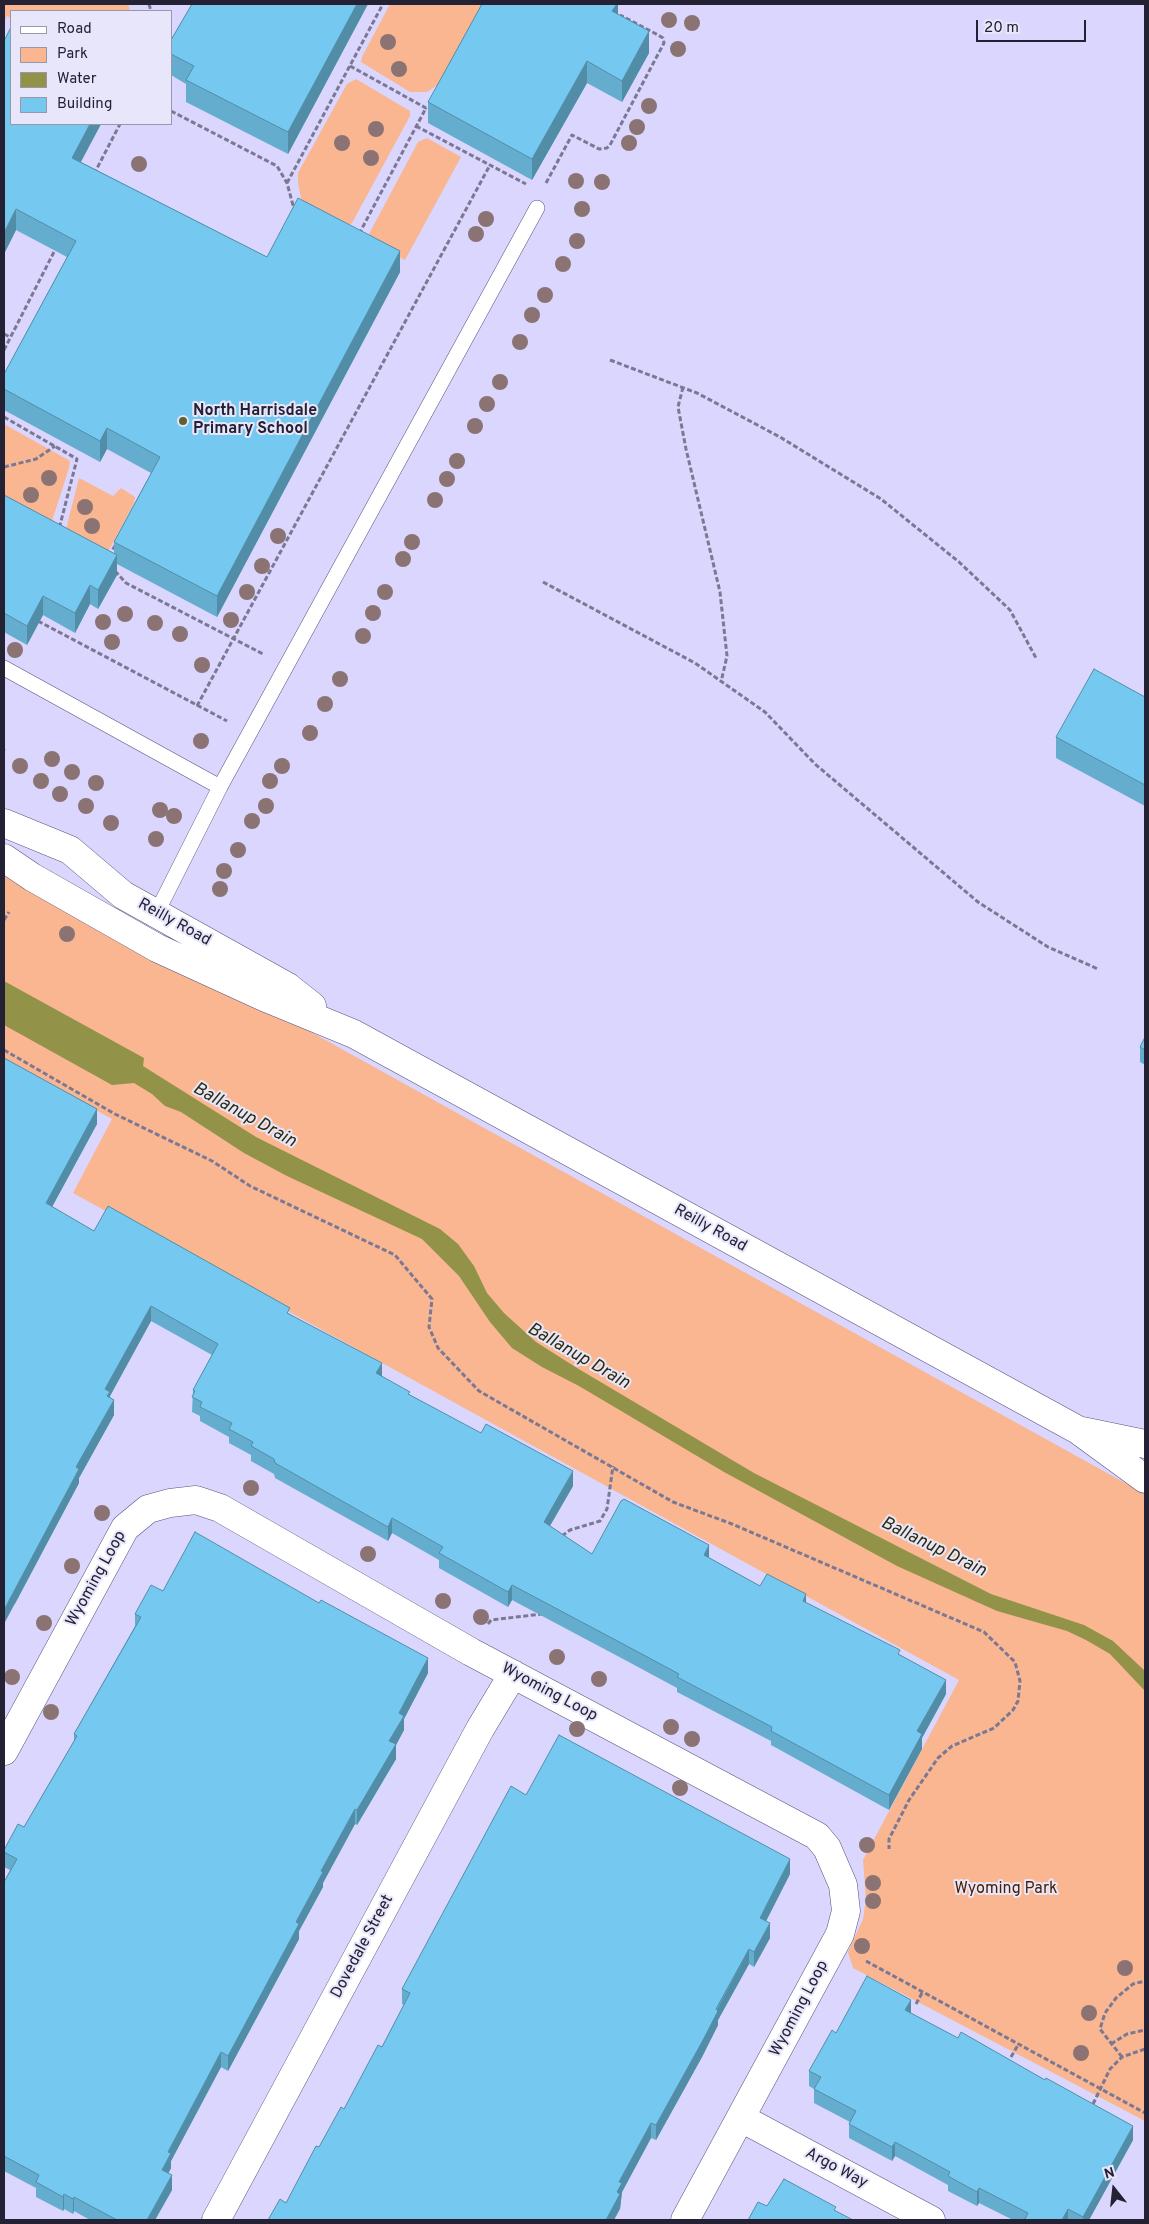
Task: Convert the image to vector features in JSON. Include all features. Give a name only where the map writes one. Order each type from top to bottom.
[{"type":"street","name":"Reilly Road","points":[[4,822],[70,850],[123,895],[157,912],[288,987],[342,1028]]},
{"type":"street","name":"Reilly Road","points":[[4,858],[32,878],[157,948],[264,997],[342,1028],[1078,1430],[1145,1479]]},
{"type":"street","name":"Reilly Road","points":[[1078,1430],[1145,1444]]},
{"type":"street","name":"Wyoming Loop","points":[[4,1751],[125,1528],[148,1509],[170,1503],[196,1500],[220,1508],[513,1674],[806,1828],[823,1842],[836,1864],[844,1885],[846,1911],[840,1934],[685,2220]]},
{"type":"street","name":"Dovedale Street","points":[[216,2220],[475,1738],[513,1674]]},
{"type":"street","name":"Argo Way","points":[[741,2118],[931,2220]]},
{"type":"lane","points":[[157,912],[220,787],[537,208]]},
{"type":"lane","points":[[4,668],[220,787]]},
{"type":"path","points":[[287,183],[383,4]]},
{"type":"path","points":[[541,192],[572,135],[598,149],[607,148],[610,145],[664,44],[662,38],[658,35],[615,13]]},
{"type":"path","points":[[350,66],[426,108],[434,106]]},
{"type":"path","points":[[355,241],[426,108]]},
{"type":"path","points":[[172,112],[277,166],[287,183],[294,209],[290,217]]},
{"type":"path","points":[[93,176],[119,125]]},
{"type":"path","points":[[416,126],[533,187]]},
{"type":"path","points":[[198,706],[490,165]]},
{"type":"path","points":[[294,209],[303,213]]},
{"type":"path","points":[[4,350],[58,245]]},
{"type":"path","points":[[4,334],[10,337]]},
{"type":"path","points":[[610,360],[682,387],[780,437],[881,499],[960,562],[1010,610],[1036,658]]},
{"type":"path","points":[[682,387],[678,407],[720,592],[727,656],[722,682]]},
{"type":"path","points":[[4,416],[77,459],[57,534]]},
{"type":"path","points":[[4,467],[36,459],[55,446]]},
{"type":"path","points":[[107,560],[116,543]]},
{"type":"path","points":[[113,568],[126,583],[286,666]]},
{"type":"path","points":[[543,582],[695,663],[765,712],[816,764],[978,902],[1048,947],[1098,969]]},
{"type":"path","points":[[29,616],[227,722]]},
{"type":"path","points":[[4,920],[9,912]]},
{"type":"path","points":[[4,1050],[115,1114],[212,1161],[250,1186],[395,1255],[432,1299],[429,1327],[438,1348],[479,1391],[673,1502],[732,1524],[984,1632],[1015,1662],[1020,1676],[1020,1694],[1013,1710],[994,1728],[952,1746],[938,1758],[909,1800],[889,1839],[889,1849]]},
{"type":"path","points":[[559,1538],[570,1530],[600,1521],[607,1509],[613,1466]]},
{"type":"path","points":[[486,1626],[491,1620],[544,1613]]},
{"type":"path","points":[[866,1961],[1145,2113]]},
{"type":"path","points":[[1122,2057],[1100,2029],[1105,2013],[1116,1998],[1134,1984],[1145,1981]]},
{"type":"path","points":[[916,2004],[922,1993]]},
{"type":"path","points":[[1111,2044],[1127,2034],[1145,2030]]},
{"type":"path","points":[[1011,2057],[1018,2045]]},
{"type":"path","points":[[1093,2104],[1110,2069],[1122,2057],[1145,2050]]},
{"type":"green space","points":[[4,4],[128,4],[130,10],[10,10],[10,18],[7,16],[4,22]]},
{"type":"green space","points":[[390,4],[483,4],[439,84],[427,92],[410,92],[361,62]]},
{"type":"green space","points":[[356,79],[410,111],[410,116],[352,223],[347,226],[302,202],[298,184],[298,173],[347,84]]},
{"type":"green space","points":[[427,138],[461,157],[405,260],[370,242],[369,234],[418,142]]},
{"type":"green space","points":[[4,424],[70,461],[52,521],[4,498]]},
{"type":"green space","points":[[79,478],[113,496],[121,488],[135,497],[134,503],[109,550],[106,551],[66,529]]},
{"type":"green space","name":"Wyoming Park","points":[[4,862],[1145,1494],[1145,2121],[853,1968],[848,1952],[863,1919],[866,1900],[863,1860],[959,1680],[73,1193],[112,1119],[4,1059]]},
{"type":"water","points":[[4,981],[144,1058],[143,1066],[256,1137],[440,1229],[458,1244],[474,1266],[487,1293],[504,1313],[536,1342],[577,1368],[754,1473],[991,1594],[1084,1625],[1113,1641],[1145,1671],[1145,1691],[1110,1654],[1086,1640],[1067,1631],[997,1611],[897,1566],[724,1472],[579,1386],[542,1367],[512,1348],[490,1322],[459,1276],[422,1239],[287,1176],[244,1153],[181,1112],[165,1106],[152,1094],[134,1083],[112,1085],[4,1025]]},
{"type":"building","points":[[192,4],[357,4],[288,132],[186,80],[194,66],[172,55],[172,38]]},
{"type":"building","points":[[482,4],[617,4],[612,11],[649,31],[622,81],[587,61],[532,159],[428,102]]},
{"type":"building","points":[[10,29],[10,125],[89,125],[72,158],[267,257],[298,198],[400,251],[217,596],[114,542],[160,457],[107,428],[100,441],[4,389],[4,374],[76,241],[16,209],[4,233],[4,41]]},
{"type":"building","points":[[4,495],[117,555],[98,590],[90,585],[75,613],[43,596],[27,626],[4,613]]},
{"type":"building","points":[[1094,669],[1145,697],[1145,785],[1056,737]]},
{"type":"building","points":[[1145,1037],[1145,1050],[1140,1047]]},
{"type":"building","points":[[4,1058],[97,1109],[46,1203],[94,1231],[108,1206],[290,1308],[287,1313],[382,1363],[376,1373],[410,1392],[408,1394],[481,1433],[486,1424],[573,1471],[544,1522],[592,1554],[621,1501],[624,1499],[709,1545],[704,1555],[760,1586],[767,1574],[806,1594],[803,1601],[900,1650],[898,1654],[946,1680],[917,1731],[922,1734],[889,1795],[771,1731],[772,1727],[677,1677],[679,1674],[625,1645],[512,1585],[508,1592],[439,1553],[443,1547],[392,1518],[388,1527],[275,1463],[274,1459],[251,1446],[253,1442],[229,1429],[232,1423],[200,1407],[202,1402],[192,1397],[195,1391],[193,1390],[218,1344],[151,1306],[105,1389],[110,1392],[107,1396],[114,1400],[76,1467],[79,1469],[4,1610]]},
{"type":"building","points":[[195,1532],[319,1603],[321,1600],[428,1658],[399,1713],[404,1716],[389,1741],[396,1744],[357,1810],[355,1809],[321,1871],[323,1872],[296,1922],[299,1924],[228,2056],[221,2052],[168,2152],[171,2153],[162,2170],[172,2175],[147,2220],[117,2220],[74,2197],[73,2199],[64,2194],[63,2197],[36,2182],[39,2175],[4,2156],[4,1882],[17,1859],[4,1852],[4,1850],[18,1824],[24,1827],[77,1736],[74,1734],[141,1617],[135,1614],[151,1585],[163,1591]]},
{"type":"building","points":[[559,1735],[790,1859],[760,1918],[770,1923],[754,1952],[749,1949],[716,2009],[718,2011],[702,2042],[656,2125],[651,2123],[619,2182],[622,2183],[617,2192],[620,2194],[606,2220],[268,2220],[280,2199],[286,2203],[316,2146],[319,2147],[341,2107],[344,2109],[378,2045],[382,2047],[410,1993],[402,1989],[511,1786],[526,1795]]},
{"type":"building","points":[[867,1976],[911,2000],[905,2010],[958,2038],[961,2032],[1045,2080],[1046,2078],[1133,2126],[1083,2217],[1068,2209],[1062,2220],[1027,2220],[1025,2219],[1028,2213],[979,2188],[977,2192],[948,2176],[950,2172],[895,2142],[892,2147],[849,2124],[856,2111],[814,2089],[821,2077],[809,2071],[832,2030],[836,2033]]},
{"type":"building","points":[[784,2179],[836,2207],[834,2210],[853,2220],[748,2220],[758,2202],[767,2206]]},
{"type":"place","name":"North Harrisdale Primary School","points":[[183,421]]},
{"type":"water label","name":"Ballanup Drain","points":[[244,1116]]},
{"type":"water label","name":"Ballanup Drain","points":[[578,1357]]},
{"type":"water label","name":"Ballanup Drain","points":[[933,1548]]}]
